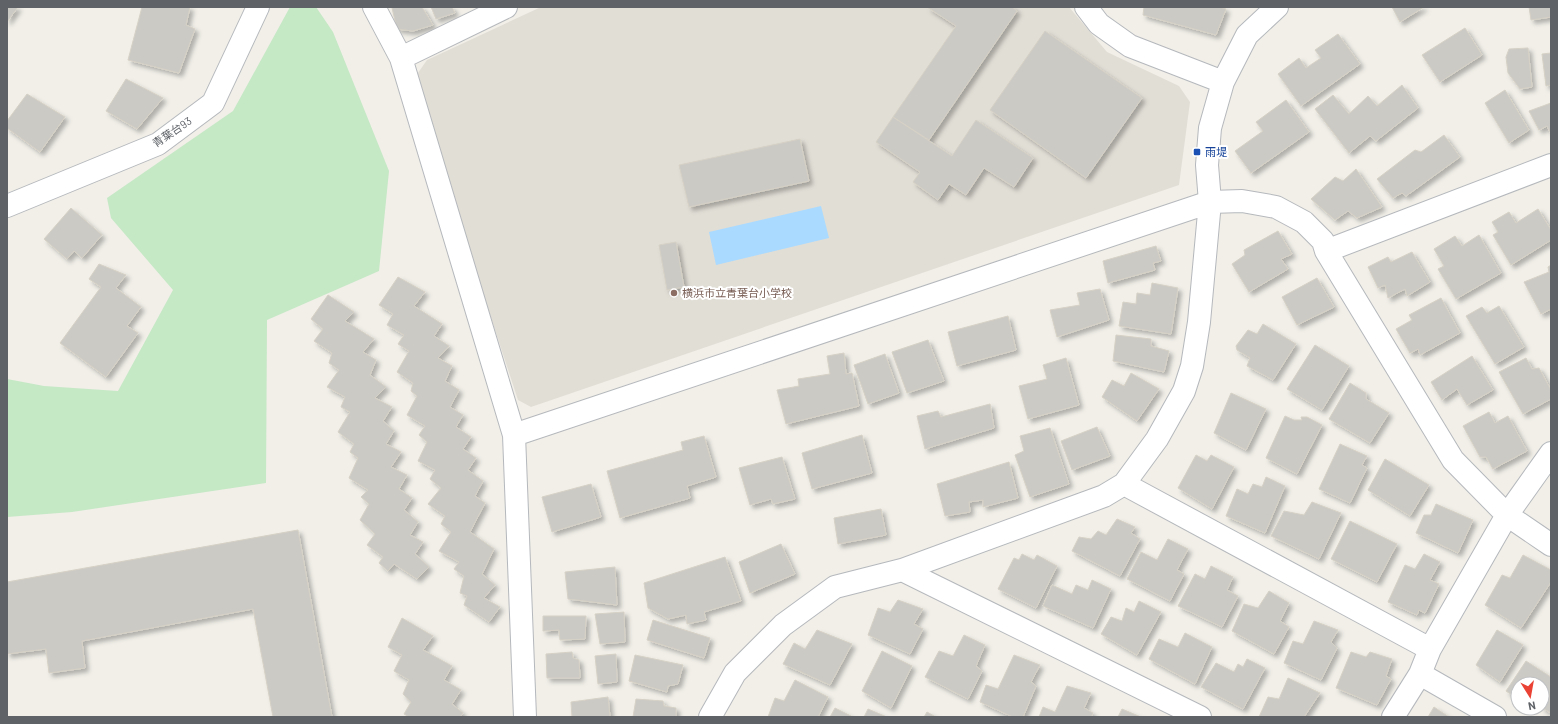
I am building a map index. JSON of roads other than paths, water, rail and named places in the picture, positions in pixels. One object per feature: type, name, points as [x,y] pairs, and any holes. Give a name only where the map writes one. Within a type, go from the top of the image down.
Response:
[{"type":"street","name":"青葉台93","points":[[7,206],[158,144],[213,103],[258,7]]},
{"type":"street","points":[[374,7],[401,58],[514,435],[526,717]]},
{"type":"street","points":[[401,58],[506,7]]},
{"type":"street","points":[[1086,7],[1099,24],[1130,46],[1223,82]]},
{"type":"street","points":[[710,717],[735,673],[783,625],[836,587],[902,570],[1104,496],[1124,484],[1158,439],[1184,391],[1192,366],[1199,322],[1210,202],[1207,165],[1210,128],[1223,82],[1247,35],[1277,7]]},
{"type":"street","points":[[1326,251],[1551,165]]},
{"type":"street","points":[[514,435],[1210,202],[1242,201],[1276,207],[1304,222],[1323,241],[1326,251],[1453,460],[1507,516],[1551,545]]},
{"type":"street","points":[[1393,717],[1420,674],[1430,649],[1507,516],[1551,453]]},
{"type":"street","points":[[1124,484],[1430,649]]},
{"type":"street","points":[[902,570],[1200,717]]},
{"type":"street","points":[[1420,674],[1495,717]]},
{"type":"water","points":[[821,206],[829,238],[716,265],[709,232]]},
{"type":"place","name":"雨堤","points":[[1197,152]]},
{"type":"place","name":"横浜市立青葉台小学校","points":[[674,293]]}]
